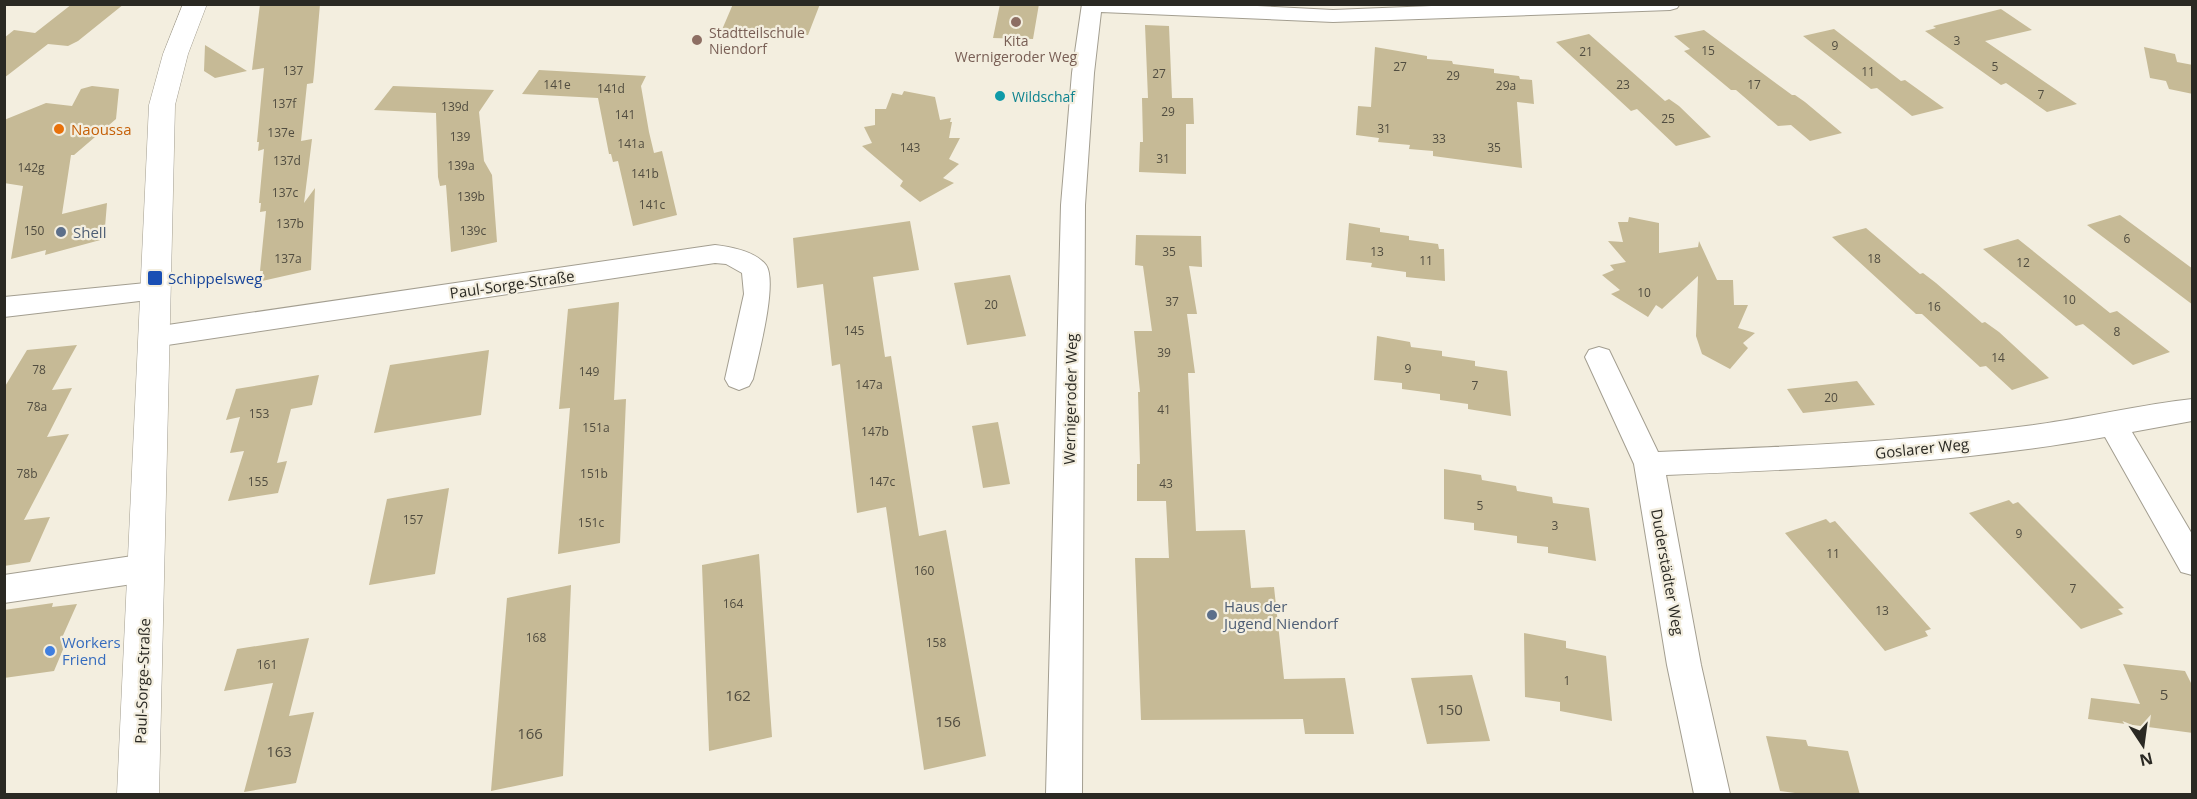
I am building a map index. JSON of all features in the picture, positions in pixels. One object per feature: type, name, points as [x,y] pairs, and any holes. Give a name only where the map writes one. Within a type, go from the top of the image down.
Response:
[{"type":"street","name":"Paul-Sorge-Straße","points":[[138,795],[162,105],[166,78],[175,49],[195,4]]},
{"type":"street","points":[[1092,5],[1333,16],[1484,8],[1670,4]]},
{"type":"street","name":"Wernigeroder Weg","points":[[1064,795],[1073,205],[1083,73],[1092,5]]},
{"type":"street","name":"Paul-Sorge-Straße","points":[[154,337],[715,254],[732,256],[755,268],[757,294],[739,379]]},
{"type":"street","points":[[4,307],[156,291]]},
{"type":"street","name":"Duderstädter Weg","points":[[1599,357],[1649,464],[1684,665],[1712,795]]},
{"type":"street","name":"Goslarer Weg","points":[[1649,464],[1818,458],[2027,438],[2193,410]]},
{"type":"street","points":[[2112,423],[2193,562]]},
{"type":"street","points":[[4,589],[146,568]]},
{"type":"building","points":[[72,4],[124,4],[78,41],[68,46],[48,44],[4,78],[4,38],[14,30],[35,33]]},
{"type":"building","points":[[260,4],[320,4],[313,83],[307,84],[301,141],[312,139],[304,203],[315,188],[311,270],[262,281],[263,271],[260,271],[266,211],[260,212],[261,203],[259,203],[264,149],[258,151],[259,142],[257,142],[264,68],[252,70]]},
{"type":"building","points":[[733,4],[820,4],[808,35],[721,32]]},
{"type":"building","name":"Kita Wernigeroder Weg","points":[[1000,4],[1039,4],[1033,39],[993,38]]},
{"type":"building","points":[[2001,9],[2032,30],[1985,41],[2077,104],[2047,112],[2006,83],[2001,85],[1925,31],[1936,28],[1933,26]]},
{"type":"building","points":[[1145,25],[1169,26],[1172,98],[1193,98],[1194,124],[1186,124],[1186,174],[1139,172],[1140,142],[1143,142],[1142,98],[1148,98]]},
{"type":"building","points":[[1834,29],[1901,81],[1905,80],[1944,108],[1912,116],[1877,88],[1871,89],[1803,36]]},
{"type":"building","points":[[1704,30],[1792,95],[1805,102],[1842,133],[1810,141],[1791,125],[1778,126],[1736,90],[1731,90],[1684,51],[1690,49],[1674,36]]},
{"type":"building","points":[[1589,34],[1665,101],[1669,99],[1679,106],[1711,137],[1676,146],[1637,109],[1631,111],[1556,42]]},
{"type":"building","points":[[205,45],[247,71],[215,78],[204,71]]},
{"type":"building","points":[[1375,47],[1427,56],[1427,59],[1452,61],[1453,64],[1494,69],[1494,73],[1532,80],[1534,104],[1517,102],[1522,168],[1433,156],[1433,151],[1409,149],[1410,145],[1378,142],[1379,138],[1356,135],[1358,106],[1371,107]]},
{"type":"building","points":[[2144,47],[2175,54],[2177,62],[2193,65],[2193,94],[2169,89],[2166,81],[2150,78]]},
{"type":"building","points":[[539,70],[646,76],[641,86],[649,132],[654,153],[662,151],[677,215],[633,226],[618,161],[613,162],[609,154],[598,98],[522,94]]},
{"type":"building","points":[[92,86],[119,89],[116,119],[74,155],[71,155],[62,214],[107,203],[104,239],[45,255],[46,250],[11,259],[23,186],[4,183],[4,120],[46,103],[72,106],[81,89]]},
{"type":"building","points":[[393,86],[494,90],[479,112],[484,161],[492,175],[497,242],[451,252],[446,185],[440,186],[438,177],[436,113],[374,110]]},
{"type":"building","points":[[904,91],[935,97],[940,120],[951,118],[949,138],[960,138],[949,159],[959,164],[943,178],[954,183],[920,202],[900,186],[903,181],[862,146],[872,143],[864,127],[875,125],[875,109],[886,109],[892,93],[902,95]]},
{"type":"building","points":[[2120,215],[2193,269],[2193,305],[2087,225]]},
{"type":"building","points":[[1629,217],[1659,223],[1659,253],[1698,247],[1699,241],[1717,280],[1733,280],[1734,305],[1748,305],[1738,328],[1755,333],[1743,343],[1748,348],[1730,369],[1702,354],[1696,336],[1698,276],[1662,309],[1656,305],[1648,317],[1611,294],[1620,290],[1602,275],[1614,270],[1610,265],[1626,262],[1608,241],[1623,242],[1618,222],[1628,222]]},
{"type":"building","points":[[910,221],[919,270],[873,277],[885,357],[891,356],[919,536],[946,530],[986,756],[924,770],[886,507],[857,513],[840,364],[832,366],[823,284],[797,288],[793,238]]},
{"type":"building","points":[[1349,223],[1380,228],[1380,232],[1409,236],[1409,240],[1438,244],[1439,249],[1444,249],[1445,281],[1406,277],[1406,272],[1371,267],[1372,263],[1346,260]]},
{"type":"building","points":[[1866,228],[1920,274],[1923,273],[1936,283],[1982,323],[1985,322],[1999,332],[2049,378],[2012,390],[1986,366],[1980,367],[1922,314],[1916,314],[1832,237]]},
{"type":"building","name":"Haus der Jugend Niendorf","points":[[1136,235],[1201,236],[1202,267],[1189,266],[1197,314],[1187,314],[1195,373],[1188,373],[1196,531],[1245,530],[1251,588],[1274,587],[1284,679],[1345,678],[1354,734],[1305,734],[1303,719],[1141,720],[1135,558],[1169,558],[1166,501],[1137,501],[1137,464],[1140,464],[1138,392],[1140,392],[1134,331],[1152,331],[1143,266],[1135,265]]},
{"type":"building","points":[[2018,239],[2110,313],[2117,311],[2170,352],[2133,365],[2083,324],[2076,326],[1983,249]]},
{"type":"building","points":[[1010,275],[1026,336],[967,345],[954,283]]},
{"type":"building","points":[[619,302],[614,400],[626,399],[620,543],[558,554],[570,408],[559,409],[568,309]]},
{"type":"building","points":[[1377,336],[1410,342],[1411,347],[1442,351],[1442,356],[1475,361],[1475,366],[1507,371],[1511,416],[1468,409],[1468,404],[1440,400],[1440,394],[1402,389],[1402,383],[1374,380]]},
{"type":"building","points":[[77,345],[52,390],[72,388],[47,437],[69,434],[24,520],[50,517],[30,562],[4,566],[4,388],[27,350]]},
{"type":"building","points":[[489,350],[481,415],[374,433],[390,365]]},
{"type":"building","points":[[319,375],[312,405],[291,409],[277,463],[287,461],[278,493],[228,501],[244,451],[230,453],[240,417],[226,420],[236,389]]},
{"type":"building","points":[[1857,381],[1875,405],[1803,413],[1787,389]]},
{"type":"building","points":[[998,422],[1010,484],[983,488],[972,426]]},
{"type":"building","points":[[1444,469],[1481,475],[1482,480],[1516,486],[1517,491],[1552,497],[1553,503],[1589,508],[1596,561],[1548,553],[1548,547],[1517,543],[1517,536],[1474,530],[1474,523],[1444,519]]},
{"type":"building","points":[[449,488],[435,574],[369,585],[387,499]]},
{"type":"building","points":[[2009,500],[2013,504],[2018,502],[2124,608],[2118,609],[2123,614],[2081,629],[1969,513]]},
{"type":"building","points":[[1826,519],[1830,523],[1835,521],[1931,629],[1925,631],[1928,636],[1885,651],[1785,533]]},
{"type":"building","points":[[759,554],[772,737],[709,751],[702,565]]},
{"type":"building","points":[[571,585],[563,776],[491,791],[507,598]]},
{"type":"building","points":[[53,603],[52,607],[77,604],[61,640],[67,640],[54,671],[4,678],[4,610]]},
{"type":"building","points":[[1524,633],[1566,641],[1566,648],[1606,656],[1612,721],[1560,711],[1560,702],[1525,697]]},
{"type":"building","points":[[309,638],[289,716],[314,712],[296,783],[244,792],[273,683],[224,691],[237,649]]},
{"type":"building","points":[[2123,664],[2185,671],[2193,687],[2193,733],[2088,719],[2091,698],[2140,704]]},
{"type":"building","points":[[1472,675],[1490,741],[1427,744],[1411,678]]},
{"type":"building","points":[[1766,736],[1806,740],[1808,746],[1848,751],[1860,795],[1810,795],[1780,791]]},
{"type":"place","name":"Kita Wernigeroder Weg","points":[[1016,22]]},
{"type":"place","name":"Stadtteilschule Niendorf","points":[[697,40]]},
{"type":"place","name":"Wildschaf","points":[[1000,96]]},
{"type":"place","name":"Naoussa","points":[[59,129]]},
{"type":"place","name":"Shell","points":[[61,232]]},
{"type":"place","name":"Schippelsweg","points":[[155,278]]},
{"type":"place","name":"Haus der Jugend Niendorf","points":[[1212,615]]},
{"type":"place","name":"Workers Friend","points":[[50,651]]}]
